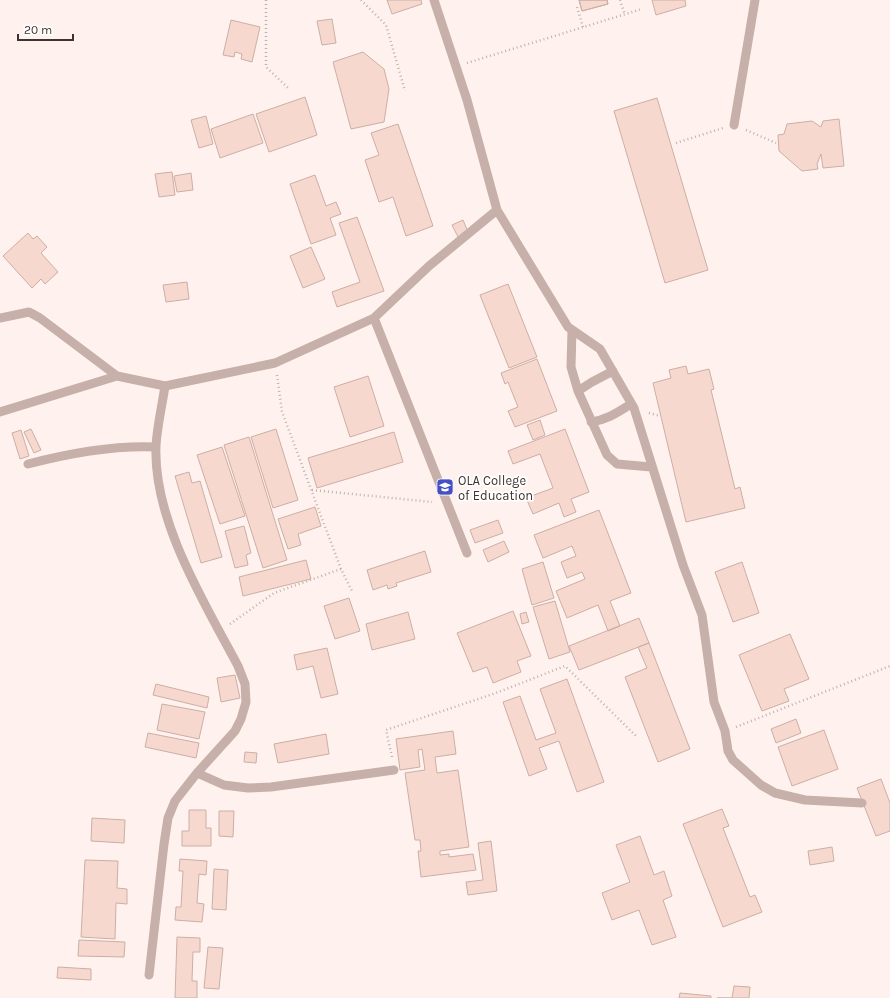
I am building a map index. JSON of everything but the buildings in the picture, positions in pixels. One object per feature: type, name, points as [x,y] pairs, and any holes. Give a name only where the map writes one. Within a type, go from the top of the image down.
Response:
[{"type":"lane","points":[[434,0],[467,100],[497,210],[572,330],[600,349],[634,408],[651,468],[683,565],[702,615],[714,702],[725,731],[728,751],[733,760],[761,785],[775,793],[805,800],[862,803]]},
{"type":"lane","points":[[734,125],[754,0]]},
{"type":"lane","points":[[0,318],[29,312],[40,318],[117,376],[165,386],[275,363],[374,318],[429,266],[497,210]]},
{"type":"lane","points":[[374,318],[467,553]]},
{"type":"lane","points":[[572,330],[571,367],[578,391],[607,454],[616,464],[651,468]]},
{"type":"lane","points":[[578,391],[613,371]]},
{"type":"lane","points":[[0,412],[117,376]]},
{"type":"lane","points":[[149,976],[168,818],[175,801],[197,773],[236,731],[246,702],[245,684],[238,666],[174,540],[160,494],[156,446],[165,386]]},
{"type":"lane","points":[[591,422],[601,420],[631,404]]},
{"type":"lane","points":[[28,464],[113,446],[156,446]]},
{"type":"lane","points":[[197,773],[224,785],[248,788],[270,787],[394,770]]},
{"type":"path","points":[[266,0],[266,67],[288,88]]},
{"type":"path","points":[[361,0],[386,25],[405,91]]},
{"type":"path","points":[[620,0],[624,15]]},
{"type":"path","points":[[577,7],[583,27]]},
{"type":"path","points":[[455,66],[642,9]]},
{"type":"path","points":[[275,363],[282,412],[341,569],[352,591]]},
{"type":"path","points":[[312,490],[448,504]]},
{"type":"path","points":[[219,630],[250,611],[274,593],[341,569]]},
{"type":"path","points":[[394,770],[386,730],[496,693],[565,666],[636,736]]},
{"type":"path","points":[[725,731],[890,666]]},
{"type":"place","name":"OLA College of Education","points":[[445,487]]}]
